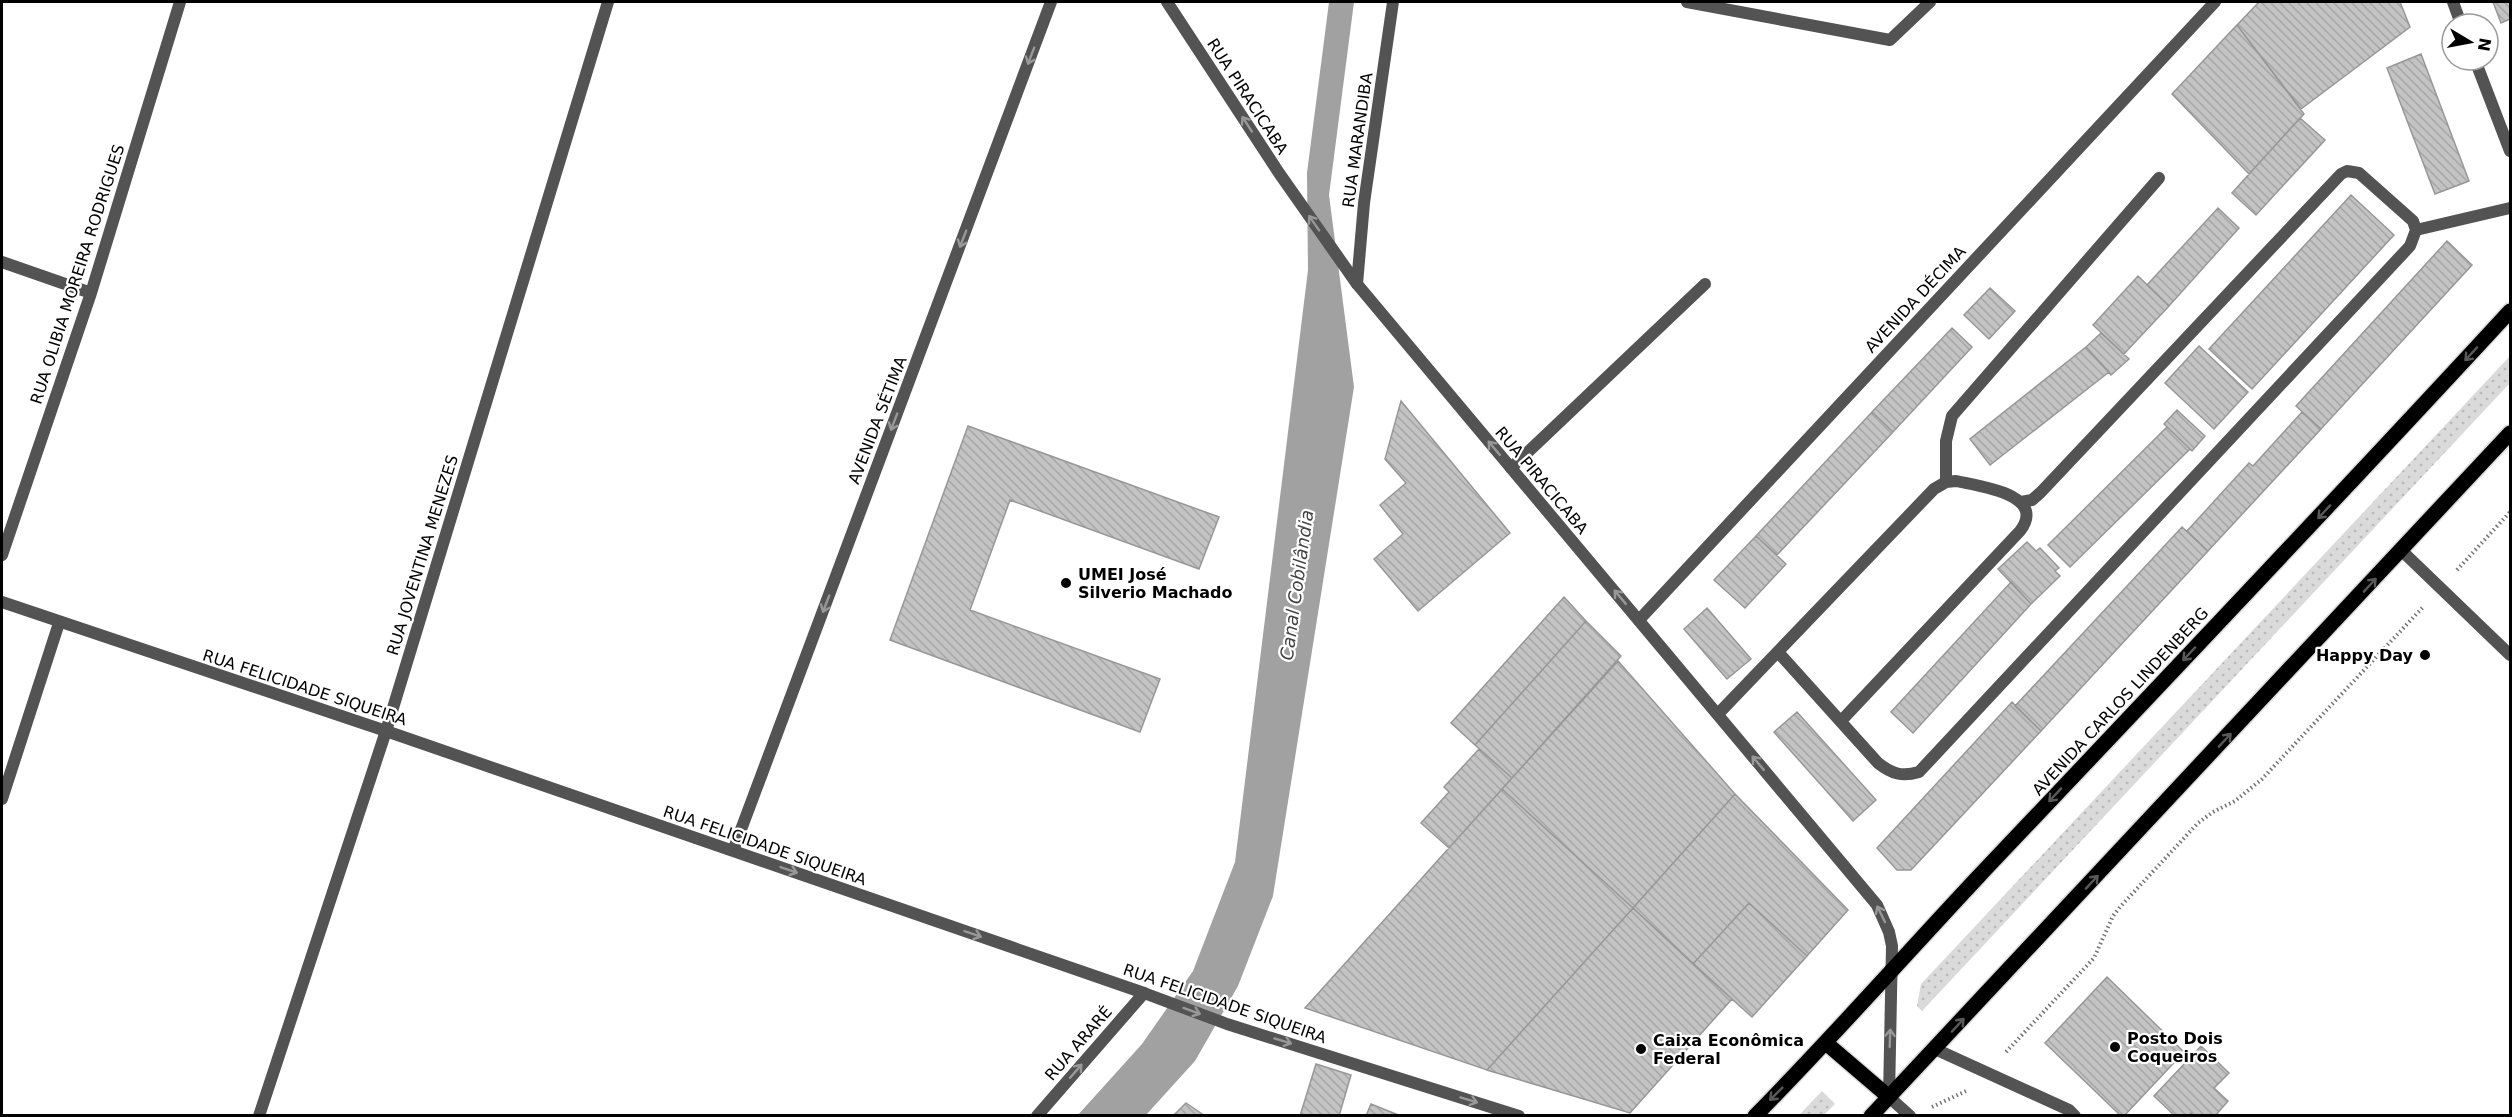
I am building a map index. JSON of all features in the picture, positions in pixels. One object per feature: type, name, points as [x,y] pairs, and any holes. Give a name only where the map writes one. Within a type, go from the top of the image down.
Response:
[{"type":"main road","name":"AVENIDA CARLOS LINDENBERG","points":[[1755,1116],[2511,311]]},
{"type":"main road","points":[[1871,1116],[2511,433]]},
{"type":"main road","points":[[1826,1043],[1889,1097]]},
{"type":"street","name":"RUA OLIBIA MOREIRA RODRIGUES","points":[[2,555],[91,293],[180,2]]},
{"type":"street","name":"RUA JOVENTINA MENEZES","points":[[259,1116],[386,731],[608,2]]},
{"type":"street","name":"AVENIDA SÉTIMA","points":[[733,851],[1051,2]]},
{"type":"street","name":"RUA PIRACICABA","points":[[1167,2],[1279,173],[1357,284],[1877,905],[1889,932],[1892,970]]},
{"type":"street","name":"RUA MARANDIBA","points":[[1357,284],[1364,203],[1393,2]]},
{"type":"street","points":[[1687,2],[1890,40],[1930,2]]},
{"type":"street","name":"AVENIDA DÉCIMA","points":[[1639,620],[2215,2]]},
{"type":"street","points":[[2480,72],[2511,151]]},
{"type":"street","points":[[1718,714],[1934,489],[1946,482],[1956,481],[2007,494],[2021,502],[2032,500],[2340,174],[2353,171],[2359,173],[2408,214],[2416,230],[2410,246],[1919,772],[1899,775],[1888,771],[1778,652]]},
{"type":"street","points":[[1946,482],[1946,441],[1952,416],[2159,178]]},
{"type":"street","points":[[2416,230],[2511,207]]},
{"type":"street","points":[[2,262],[91,293]]},
{"type":"street","points":[[1511,468],[1705,284]]},
{"type":"street","points":[[1841,721],[2020,531],[2026,519],[2021,502]]},
{"type":"street","points":[[2401,550],[2511,655]]},
{"type":"street","name":"RUA FELICIDADE SIQUEIRA","points":[[2,602],[386,731],[1144,993],[1227,1024],[1519,1116]]},
{"type":"street","points":[[2,798],[59,623]]},
{"type":"street","points":[[1892,970],[1889,1097],[1910,1116]]},
{"type":"street","name":"RUA ARARÉ","points":[[1037,1116],[1144,993]]},
{"type":"street","points":[[1935,1049],[2069,1110],[2076,1116]]},
{"type":"path","points":[[1926,1110],[1961,1094],[1987,1072],[2094,958],[2113,916],[2183,836],[2213,812],[2235,801],[2262,778],[2511,513]]},
{"type":"shaded area","points":[[2510,356],[2510,383],[1922,1011],[1917,1006],[1921,984]]},
{"type":"shaded area","points":[[1822,1091],[1835,1104],[1824,1115],[1799,1115]]},
{"type":"water","name":"Canal Cobilândia","points":[[1329,2],[1354,2],[1329,195],[1354,387],[1273,896],[1238,986],[1195,1061],[1146,1115],[1077,1116],[1142,1044],[1193,971],[1235,862],[1308,270],[1307,173]]},
{"type":"building","points":[[2259,2],[2400,2],[2410,27],[2301,109],[2237,25]]},
{"type":"building","points":[[2493,2],[2510,2],[2510,19],[2501,23],[2500,12],[2497,12]]},
{"type":"building","points":[[2237,25],[2304,114],[2249,174],[2172,94]]},
{"type":"building","points":[[2421,54],[2469,181],[2435,194],[2387,68]]},
{"type":"building","points":[[2300,118],[2325,140],[2256,215],[2232,193]]},
{"type":"building","points":[[2351,195],[2394,235],[2252,389],[2209,349]]},
{"type":"building","points":[[2218,208],[2239,228],[2169,306],[2147,285]]},
{"type":"building","points":[[2447,241],[2472,265],[2321,429],[2296,406]]},
{"type":"building","points":[[2138,276],[2169,306],[2124,354],[2093,325]]},
{"type":"building","points":[[1990,288],[2015,311],[1989,339],[1964,315]]},
{"type":"building","points":[[1952,328],[1972,347],[1893,432],[1872,412]]},
{"type":"building","points":[[2101,333],[2129,359],[2111,375],[2086,347]]},
{"type":"building","points":[[2199,346],[2248,392],[2214,429],[2165,383]]},
{"type":"building","points":[[2086,347],[2109,372],[1990,465],[1970,439]]},
{"type":"building","points":[[1401,401],[1510,533],[1418,611],[1374,559],[1403,534],[1380,505],[1406,483],[1385,459]]},
{"type":"building","points":[[2177,410],[2205,436],[2192,451],[2164,424]]},
{"type":"building","points":[[1872,412],[1893,432],[1777,555],[1756,536]]},
{"type":"building","points":[[2302,412],[2321,429],[2208,551],[2187,531],[2249,463],[2253,466]]},
{"type":"building","points":[[968,426],[1219,517],[1199,569],[1010,500],[970,610],[1160,679],[1140,732],[890,640]]},
{"type":"building","points":[[2167,427],[2190,449],[2070,567],[2048,545]]},
{"type":"building","points":[[2182,527],[2208,551],[2041,731],[2015,706]]},
{"type":"building","points":[[1756,536],[1786,564],[1745,608],[1714,580]]},
{"type":"building","points":[[2027,542],[2036,551],[2040,548],[2059,568],[2055,571],[2060,576],[2031,604],[1998,569]]},
{"type":"building","points":[[2011,582],[2031,604],[1913,733],[1891,712]]},
{"type":"building","points":[[1564,597],[1586,621],[1475,745],[1451,723]]},
{"type":"building","points":[[1707,608],[1751,659],[1727,679],[1684,629]]},
{"type":"building","points":[[1586,621],[1621,656],[1512,778],[1475,745]]},
{"type":"building","points":[[1618,661],[1735,794],[1633,908],[1502,789]]},
{"type":"building","points":[[2012,702],[2041,731],[1911,870],[1897,870],[1877,848]]},
{"type":"building","points":[[1797,712],[1876,800],[1853,821],[1774,732]]},
{"type":"building","points":[[1479,749],[1512,778],[1449,848],[1421,823],[1449,792],[1444,787]]},
{"type":"building","points":[[1502,789],[1633,908],[1487,1070],[1305,1008]]},
{"type":"building","points":[[1735,794],[1848,910],[1807,956],[1749,903],[1693,964],[1633,908]]},
{"type":"building","points":[[1749,903],[1807,956],[1752,1017],[1693,964]]},
{"type":"building","points":[[1633,908],[1732,999],[1630,1113],[1487,1070]]},
{"type":"building","name":"Posto Dois Coqueiros","points":[[2107,977],[2184,1052],[2124,1116],[2121,1116],[2045,1043]]},
{"type":"building","points":[[2201,1046],[2229,1073],[2214,1088],[2228,1101],[2215,1116],[2193,1116],[2191,1113],[2189,1116],[2175,1116],[2154,1096]]},
{"type":"building","points":[[1316,1064],[1351,1075],[1339,1116],[1300,1116]]},
{"type":"building","points":[[1186,1103],[1205,1116],[1173,1116]]},
{"type":"building","points":[[1371,1104],[1401,1116],[1366,1116]]},
{"type":"place","name":"UMEI José Silverio Machado","points":[[1066,583]]},
{"type":"place","name":"Happy Day","points":[[2425,655]]},
{"type":"place","name":"Posto Dois Coqueiros","points":[[2115,1047]]},
{"type":"place","name":"Caixa Econômica Federal","points":[[1641,1049]]}]
